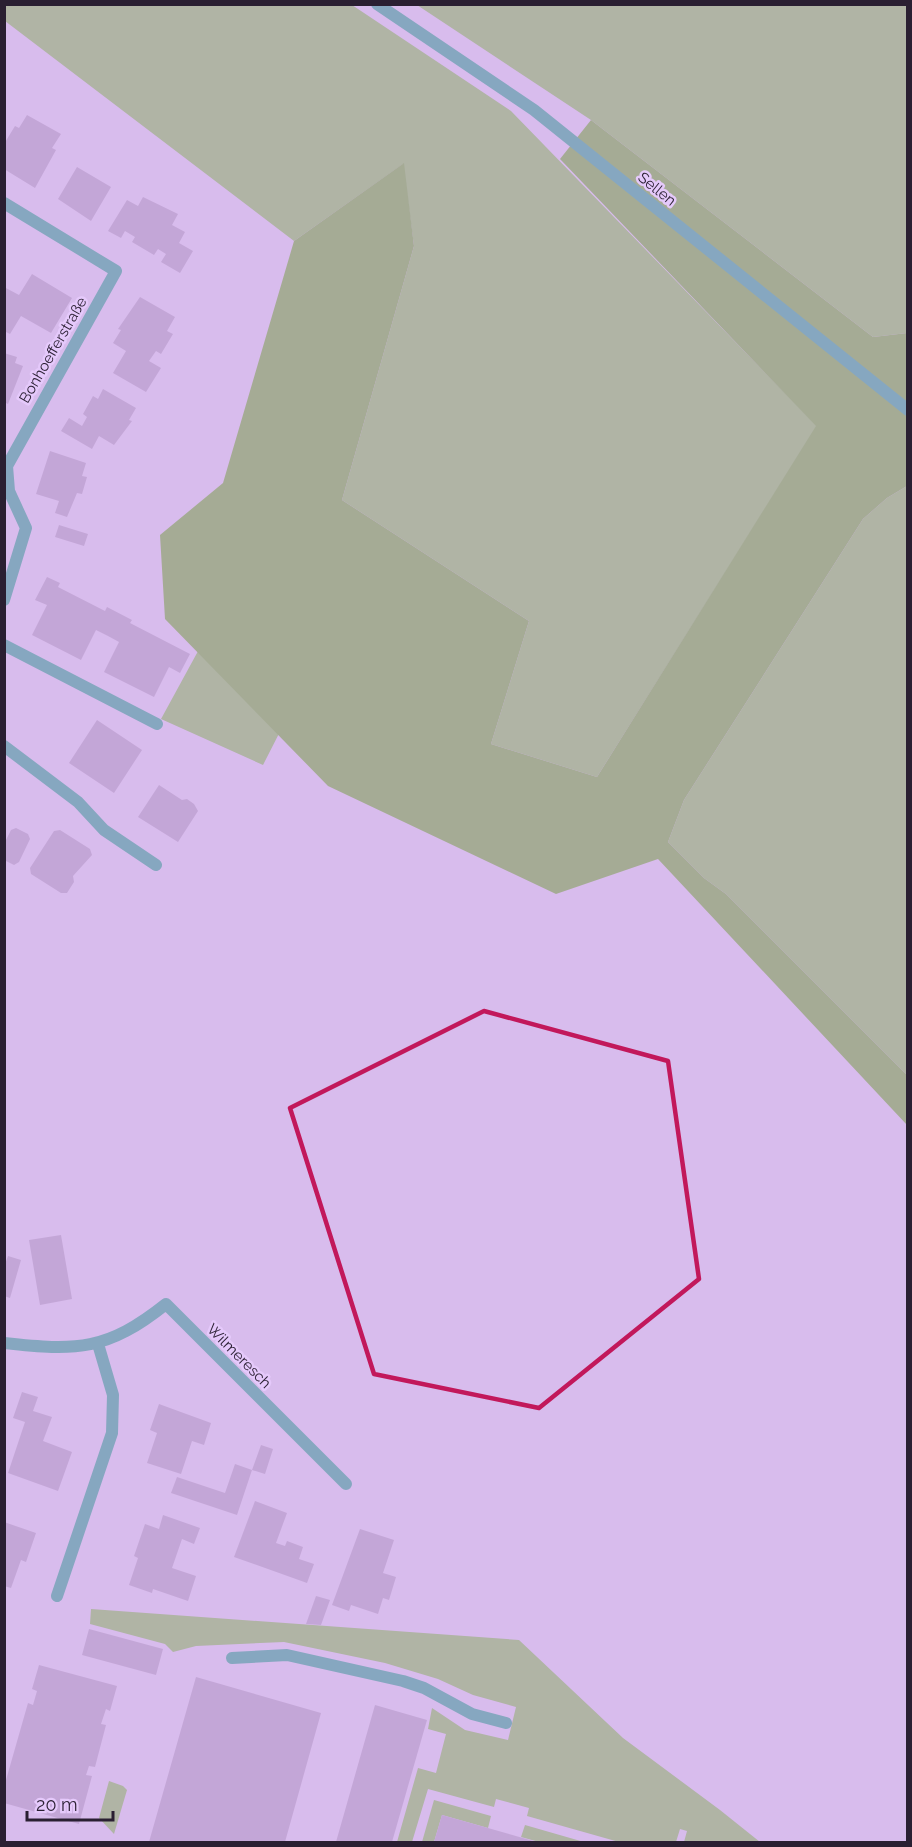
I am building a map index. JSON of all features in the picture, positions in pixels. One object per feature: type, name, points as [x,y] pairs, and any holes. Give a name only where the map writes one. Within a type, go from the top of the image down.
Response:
[{"type":"street","name":"Sellen","points":[[377,4],[534,110],[908,410]]},
{"type":"street","name":"Bonhoefferstraße","points":[[4,203],[116,271],[7,465],[9,491],[26,528],[4,600]]},
{"type":"street","points":[[4,645],[157,724]]},
{"type":"street","points":[[4,746],[78,802],[104,830],[156,865]]},
{"type":"street","name":"Wilmeresch","points":[[4,1343],[47,1347],[98,1344],[125,1333],[166,1304],[346,1484]]},
{"type":"street","points":[[57,1596],[112,1433],[113,1395],[98,1344]]},
{"type":"street","points":[[232,1658],[287,1655],[403,1680],[424,1688],[472,1714],[506,1723]]},
{"type":"highlighted area","points":[[484,1011],[668,1061],[699,1279],[539,1408],[374,1374],[290,1108]]},
{"type":"green space","points":[[4,5],[352,5],[511,111],[817,426],[597,777],[491,744],[529,621],[342,500],[414,246],[403,164],[294,241],[5,21]]},
{"type":"green space","points":[[417,5],[907,5],[907,333],[873,337],[591,120]]},
{"type":"green space","points":[[591,120],[873,337],[907,333],[907,486],[887,498],[863,519],[684,800],[668,842],[704,878],[726,894],[907,1075],[907,1125],[658,859],[556,894],[328,786],[165,619],[160,535],[223,483],[294,241],[404,163],[414,246],[342,500],[529,621],[491,744],[597,777],[816,426],[560,159]]},
{"type":"green space","points":[[907,486],[907,1075],[726,894],[704,878],[668,842],[684,800],[863,519],[887,498]]},
{"type":"green space","points":[[203,642],[289,714],[263,765],[161,719]]},
{"type":"green space","points":[[91,1609],[519,1640],[623,1738],[760,1842],[684,1842],[687,1831],[680,1829],[676,1842],[619,1842],[527,1816],[529,1808],[496,1799],[494,1807],[428,1789],[412,1842],[397,1842],[418,1768],[436,1773],[446,1734],[428,1729],[432,1708],[465,1730],[508,1740],[516,1707],[473,1695],[438,1679],[385,1663],[284,1642],[196,1646],[173,1652],[165,1644],[90,1624]]},
{"type":"green space","points":[[109,1781],[127,1790],[114,1834],[99,1818]]},
{"type":"green space","points":[[434,1800],[491,1816],[488,1828],[442,1815],[434,1842],[422,1842]]},
{"type":"green space","points":[[525,1825],[584,1842],[539,1842],[521,1837]]},
{"type":"building","points":[[27,115],[61,134],[52,148],[56,150],[35,188],[4,169],[4,144],[15,126],[19,128]]},
{"type":"building","points":[[77,167],[111,187],[91,221],[58,199]]},
{"type":"building","points":[[143,197],[178,214],[172,225],[185,232],[179,243],[193,251],[180,273],[161,262],[166,254],[158,249],[154,255],[132,242],[135,237],[125,231],[121,238],[108,231],[127,200],[138,206]]},
{"type":"building","points":[[32,274],[72,298],[51,333],[21,316],[10,334],[4,331],[4,287],[19,295]]},
{"type":"building","points":[[140,297],[175,317],[167,331],[173,334],[161,354],[156,351],[149,361],[161,368],[146,392],[113,373],[126,351],[113,343],[121,330],[118,329]]},
{"type":"building","points":[[4,353],[17,357],[15,363],[23,366],[8,404],[4,402]]},
{"type":"building","points":[[103,389],[136,408],[129,420],[132,421],[114,445],[99,436],[92,449],[61,431],[69,418],[82,426],[87,417],[83,414],[93,396],[98,399]]},
{"type":"building","points":[[50,451],[86,463],[82,476],[87,477],[82,494],[77,493],[67,517],[55,513],[59,501],[36,494]]},
{"type":"building","points":[[59,525],[88,534],[84,546],[55,537]]},
{"type":"building","points":[[47,577],[60,583],[58,587],[105,611],[107,607],[132,620],[130,623],[190,654],[180,673],[169,667],[154,697],[104,672],[119,642],[108,636],[96,630],[81,660],[32,635],[47,605],[35,600]]},
{"type":"building","points":[[97,720],[142,750],[114,793],[69,763]]},
{"type":"building","points":[[159,785],[182,800],[187,799],[198,811],[178,842],[138,817]]},
{"type":"building","points":[[16,828],[28,834],[30,839],[19,862],[14,865],[4,860],[4,844],[11,830]]},
{"type":"building","points":[[60,830],[90,849],[92,855],[73,876],[74,882],[67,893],[61,893],[31,874],[30,868],[54,831]]},
{"type":"building","points":[[61,1235],[72,1299],[40,1305],[29,1240]]},
{"type":"building","points":[[8,1256],[21,1260],[10,1298],[4,1296],[4,1267]]},
{"type":"building","points":[[22,1392],[38,1397],[33,1411],[52,1417],[43,1441],[72,1452],[58,1491],[8,1473],[25,1422],[13,1418]]},
{"type":"building","points":[[159,1404],[211,1423],[204,1445],[192,1441],[181,1474],[147,1463],[157,1433],[150,1430]]},
{"type":"building","points":[[261,1445],[273,1449],[265,1474],[252,1470]]},
{"type":"building","points":[[235,1464],[252,1470],[237,1515],[171,1493],[177,1477],[225,1493]]},
{"type":"building","points":[[255,1501],[287,1513],[276,1543],[285,1546],[287,1541],[303,1547],[299,1559],[314,1564],[307,1583],[234,1557]]},
{"type":"building","points":[[163,1515],[200,1528],[194,1544],[182,1539],[172,1568],[196,1576],[188,1601],[153,1589],[152,1593],[129,1585],[138,1558],[134,1556],[145,1524],[159,1529]]},
{"type":"building","points":[[4,1522],[36,1533],[26,1562],[21,1560],[11,1588],[4,1586]]},
{"type":"building","points":[[360,1529],[394,1540],[383,1573],[396,1577],[389,1600],[383,1598],[378,1614],[351,1605],[349,1611],[332,1605]]},
{"type":"building","points":[[316,1596],[330,1600],[321,1625],[306,1624]]},
{"type":"building","points":[[89,1629],[163,1649],[156,1675],[82,1655]]},
{"type":"building","points":[[39,1665],[117,1686],[110,1711],[106,1709],[101,1724],[106,1725],[95,1767],[89,1766],[86,1775],[92,1776],[79,1824],[4,1803],[4,1787],[28,1703],[33,1705],[37,1691],[32,1689]]},
{"type":"building","points":[[196,1677],[321,1713],[285,1842],[149,1842]]},
{"type":"building","points":[[375,1705],[427,1720],[392,1842],[336,1842]]},
{"type":"building","points":[[442,1815],[537,1842],[434,1842]]}]
